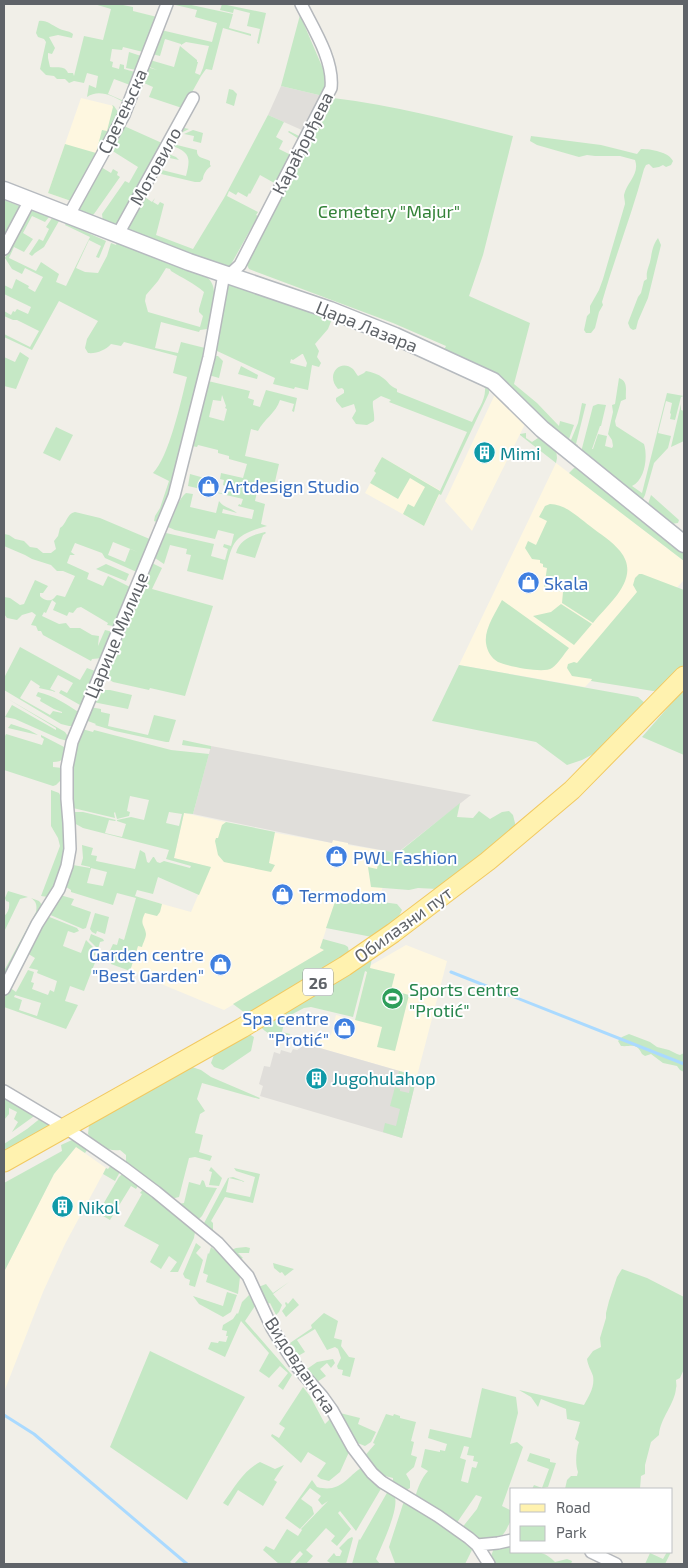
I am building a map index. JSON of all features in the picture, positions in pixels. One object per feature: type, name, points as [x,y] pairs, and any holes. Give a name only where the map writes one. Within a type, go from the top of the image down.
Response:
[{"type":"main road","name":"Обилазни пут","points":[[4,1162],[248,1025],[345,966],[393,933],[480,868],[572,790],[684,676]]},
{"type":"street","name":"Сретењска","points":[[69,215],[124,115],[167,4]]},
{"type":"street","name":"Карађорђева","points":[[226,275],[240,265],[331,88],[330,67],[319,39],[301,4]]},
{"type":"street","name":"Мотовило","points":[[118,234],[192,98]]},
{"type":"street","name":"Цара Лазара","points":[[4,190],[226,275],[330,310],[395,336],[493,381],[542,430],[684,544]]},
{"type":"street","points":[[4,249],[30,200]]},
{"type":"street","name":"Царице Милице","points":[[4,989],[17,962],[63,881],[70,849],[67,767],[72,742],[174,496],[209,357],[226,275]]},
{"type":"street","points":[[4,1091],[66,1128]]},
{"type":"street","name":"Видовданска","points":[[66,1128],[143,1182],[218,1243],[248,1276],[280,1341],[298,1368],[332,1410],[353,1448],[372,1473],[382,1482],[438,1516],[477,1545],[489,1564]]},
{"type":"street","points":[[477,1545],[510,1540]]},
{"type":"street","points":[[593,1553],[616,1564]]},
{"type":"shaded area","points":[[281,86],[323,96],[304,131],[268,115]]},
{"type":"shaded area","points":[[81,98],[114,106],[118,115],[71,201],[48,193]]},
{"type":"shaded area","points":[[496,392],[527,420],[472,531],[445,501]]},
{"type":"shaded area","points":[[382,457],[441,491],[424,526],[365,493]]},
{"type":"shaded area","points":[[556,463],[684,561],[684,580],[585,687],[459,665]]},
{"type":"shaded area","points":[[211,746],[471,795],[397,853],[333,840],[332,843],[193,814]]},
{"type":"shaded area","points":[[184,813],[271,832],[332,843],[333,840],[348,843],[348,845],[391,852],[378,906],[337,896],[320,948],[325,950],[224,1010],[130,971],[138,946],[124,940],[137,897],[191,912],[210,867],[174,858]]},
{"type":"shaded area","points":[[406,945],[447,961],[417,1076],[306,1044],[331,1035],[336,1015],[355,1020],[368,967]]},
{"type":"shaded area","points":[[306,1044],[417,1076],[402,1138],[260,1096],[263,1086],[259,1084],[264,1066],[270,1067],[274,1052],[280,1054],[281,1050],[291,1053],[293,1049],[297,1050]]},
{"type":"shaded area","points":[[76,1147],[106,1168],[65,1244],[43,1292],[4,1392],[4,1272],[54,1174]]},
{"type":"green space","points":[[94,4],[118,4],[133,7],[133,11],[157,17],[143,52],[123,47],[122,50],[112,49],[110,61],[113,62],[112,67],[119,69],[120,64],[124,65],[124,69],[135,72],[130,85],[114,79],[108,94],[124,101],[123,102],[110,95],[100,93],[87,97],[89,85],[96,88],[98,76],[87,73],[84,83],[74,81],[69,83],[65,79],[57,79],[54,76],[46,75],[40,69],[46,42],[38,37],[36,33],[39,21],[47,22],[73,34],[72,38],[58,35],[49,37],[55,48],[52,54],[48,53],[48,58],[50,67],[63,68],[68,73],[73,73],[74,76],[84,36],[103,40],[111,9]]},
{"type":"green space","points":[[171,4],[187,4],[233,14],[229,28],[251,34],[251,36],[223,28],[212,70],[206,69],[201,76],[118,225],[114,226],[103,222],[102,214],[125,181],[129,183],[138,167],[111,150],[106,158],[124,126],[162,143],[182,108],[149,97],[153,87],[144,83],[140,94],[137,93],[147,67],[157,70],[147,66],[150,60],[174,67],[180,46],[197,60],[195,73],[200,75],[203,68],[209,46],[186,42],[181,45],[165,39],[160,56],[152,54],[161,30],[212,42],[217,23],[195,17],[197,10]]},
{"type":"green space","points":[[222,4],[266,13],[259,44],[257,43],[260,29],[247,26],[250,13],[234,9],[233,13],[220,10]]},
{"type":"green space","points":[[300,15],[327,78],[323,96],[281,86]]},
{"type":"green space","points":[[129,52],[141,56],[136,70],[126,68]]},
{"type":"green space","points":[[229,89],[237,94],[234,106],[226,103]]},
{"type":"green space","name":"Cemetery \"Majur\"","points":[[333,98],[401,109],[513,136],[483,255],[469,296],[530,323],[514,384],[537,403],[559,426],[560,421],[574,425],[569,439],[571,440],[578,423],[582,403],[586,404],[576,444],[578,445],[577,447],[565,441],[501,378],[444,350],[446,346],[393,323],[249,269],[246,263]]},
{"type":"green space","points":[[112,105],[118,112],[117,119],[71,201],[48,193],[65,144],[96,153],[102,130],[107,131]]},
{"type":"green space","points":[[268,115],[284,122],[276,137],[283,141],[279,149],[291,155],[299,139],[289,131],[301,137],[276,184],[260,175],[247,197],[238,192],[236,195],[229,191],[227,196],[258,212],[256,215],[258,216],[229,268],[226,269],[206,263],[161,247],[165,261],[201,274],[209,279],[214,290],[214,303],[207,329],[200,330],[199,332],[161,322],[155,348],[178,353],[181,342],[205,348],[193,410],[177,472],[161,520],[139,573],[105,558],[102,553],[75,543],[71,552],[75,555],[70,555],[67,563],[89,573],[87,579],[103,586],[108,576],[132,588],[117,617],[118,624],[113,626],[107,625],[108,623],[81,607],[77,608],[73,613],[69,612],[67,616],[53,610],[56,603],[52,600],[46,613],[44,612],[42,616],[59,624],[66,623],[70,628],[80,628],[92,635],[99,636],[98,646],[105,630],[113,632],[103,658],[92,659],[91,661],[38,631],[36,626],[31,625],[36,615],[32,612],[22,615],[17,620],[7,618],[4,614],[4,597],[10,598],[20,605],[24,604],[35,580],[48,586],[43,593],[40,593],[40,596],[50,600],[54,599],[57,595],[65,597],[75,576],[63,571],[57,571],[51,565],[32,559],[4,546],[4,534],[24,541],[30,547],[37,548],[43,553],[51,553],[56,549],[54,541],[58,536],[60,528],[70,515],[75,512],[100,518],[152,540],[159,523],[154,521],[155,516],[160,508],[169,481],[153,473],[159,465],[169,442],[187,377],[173,373],[177,356],[124,342],[121,346],[111,344],[101,351],[88,353],[85,348],[87,339],[98,321],[59,301],[32,350],[4,337],[4,334],[30,347],[39,331],[4,316],[4,311],[11,315],[17,309],[28,314],[31,307],[4,294],[4,285],[12,289],[16,279],[29,286],[28,288],[35,292],[43,277],[25,268],[22,274],[12,269],[5,258],[31,210],[49,217],[45,222],[32,216],[23,233],[33,239],[24,252],[14,247],[9,258],[36,271],[41,262],[59,274],[56,282],[66,286],[90,237],[65,225],[66,223],[106,241],[99,258],[96,257],[101,246],[89,240],[76,268],[85,272],[98,273],[111,243],[116,245],[117,241],[126,243],[137,242],[141,238],[125,228],[142,195],[152,202],[155,198],[153,202],[158,205],[160,202],[164,204],[156,235],[193,249],[224,198]],"holes":[[[166,268],[204,292],[199,309],[203,316],[200,327],[148,312],[145,301],[146,295]],[[113,542],[138,552],[130,549],[125,562],[108,555]]]},
{"type":"green space","points":[[180,127],[189,129],[181,133],[180,138],[175,137],[173,144],[197,150],[199,157],[210,161],[211,166],[200,182],[157,173],[166,153],[179,160],[165,157],[162,170],[186,176],[187,156],[182,150],[170,145]]},
{"type":"green space","points":[[193,130],[203,133],[201,143],[193,141],[194,136],[184,134]]},
{"type":"green space","points":[[531,136],[601,145],[637,154],[641,149],[654,150],[668,155],[673,161],[671,165],[666,167],[663,165],[653,168],[649,164],[644,169],[607,285],[602,302],[603,305],[595,328],[591,333],[586,333],[584,330],[587,316],[590,313],[590,306],[603,279],[625,204],[624,195],[635,174],[635,160],[620,156],[587,155],[579,157],[537,145],[530,141]]},
{"type":"green space","points":[[101,167],[111,173],[113,169],[118,172],[117,175],[120,177],[94,214],[91,216],[77,211]]},
{"type":"green space","points":[[4,200],[22,207],[6,238],[4,237]]},
{"type":"green space","points":[[52,218],[59,221],[44,247],[32,256],[29,254],[39,239],[43,241],[49,229],[46,227]]},
{"type":"green space","points":[[658,238],[661,245],[648,298],[636,329],[633,330],[628,323],[644,281],[647,279],[652,250]]},
{"type":"green space","points":[[233,281],[369,329],[489,387],[489,393],[441,495],[439,494],[424,526],[403,514],[408,504],[414,507],[425,487],[410,478],[398,499],[370,483],[376,473],[374,471],[382,457],[440,491],[467,432],[389,402],[391,400],[381,396],[373,401],[374,421],[367,425],[356,424],[352,418],[356,411],[354,404],[342,408],[336,401],[336,398],[344,393],[344,390],[342,388],[338,389],[334,384],[334,374],[339,367],[343,366],[353,369],[358,376],[366,371],[373,373],[385,379],[392,387],[397,389],[397,392],[472,422],[483,401],[485,388],[439,363],[332,319],[328,329],[315,344],[319,351],[317,357],[321,363],[319,367],[312,365],[308,390],[273,384],[275,378],[215,350],[226,284]],"holes":[[[303,354],[307,363],[306,367],[290,363],[291,359],[293,360]]]},
{"type":"green space","points":[[20,352],[29,358],[16,389],[4,386],[4,357],[15,362]]},
{"type":"green space","points":[[214,356],[218,356],[223,361],[219,378],[209,374]]},
{"type":"green space","points":[[241,366],[258,375],[257,379],[238,374]]},
{"type":"green space","points":[[619,378],[626,387],[626,399],[621,401],[615,421],[616,426],[644,444],[646,455],[643,474],[632,486],[642,493],[667,393],[684,396],[681,397],[675,420],[670,419],[672,403],[666,401],[658,433],[671,436],[668,448],[654,463],[645,495],[640,500],[581,452],[593,406],[598,404],[606,405],[601,426],[592,449],[598,434],[607,436],[605,446],[612,448],[612,440],[608,434],[613,412],[612,405],[615,404]]},
{"type":"green space","points":[[208,381],[250,391],[248,398],[254,400],[253,405],[260,407],[266,390],[297,398],[294,412],[292,411],[294,404],[280,400],[276,409],[258,431],[251,429],[245,456],[279,464],[274,486],[259,483],[255,501],[265,504],[261,524],[267,526],[239,538],[231,550],[223,580],[187,571],[191,555],[186,554],[187,549],[170,545],[164,564],[155,558],[166,533],[214,544],[211,556],[225,560],[228,549],[223,547],[224,544],[231,546],[234,534],[218,530],[215,539],[168,527],[186,493],[193,494],[190,507],[216,513],[219,501],[237,513],[223,509],[222,513],[252,519],[254,510],[238,506],[239,504],[241,505],[243,499],[188,486],[190,474],[208,479],[207,482],[200,480],[199,488],[225,494],[227,487],[223,485],[224,480],[220,479],[221,473],[243,478],[247,464],[229,459],[229,456],[218,453],[218,450],[198,445],[197,447],[192,446]],"holes":[[[222,395],[226,406],[224,421],[209,417],[213,400],[221,401]]]},
{"type":"green space","points":[[681,404],[681,410],[684,411],[684,441],[671,447]]},
{"type":"green space","points":[[56,427],[73,435],[60,461],[43,453]]},
{"type":"green space","points":[[526,433],[526,438],[532,442],[541,436],[556,449],[556,463],[520,435]]},
{"type":"green space","points":[[578,467],[684,551],[684,561],[569,473]]},
{"type":"green space","points":[[651,495],[679,520],[678,523],[671,524],[648,504]]},
{"type":"green space","points":[[550,504],[561,506],[576,515],[613,544],[626,561],[627,571],[621,590],[593,623],[562,603],[563,592],[544,588],[547,568],[543,567],[540,560],[532,559],[525,548],[528,541],[536,545],[547,521],[539,517],[545,506]]},
{"type":"green space","points":[[265,532],[255,558],[236,553],[240,544],[244,541],[251,536]]},
{"type":"green space","points":[[152,563],[162,568],[152,589],[213,606],[185,696],[113,682],[107,678],[108,668]]},
{"type":"green space","points":[[106,564],[129,574],[126,581],[96,569]]},
{"type":"green space","points":[[639,574],[684,590],[684,667],[665,690],[653,691],[572,676],[567,668],[568,664],[577,663],[637,592],[633,585],[635,578]]},
{"type":"green space","points":[[502,600],[569,648],[552,668],[548,670],[534,670],[517,667],[498,662],[491,656],[487,646],[487,632]]},
{"type":"green space","points":[[561,604],[592,624],[574,645],[533,616],[551,612]]},
{"type":"green space","points":[[20,647],[80,680],[87,668],[95,671],[83,705],[59,693],[61,690],[67,693],[73,683],[58,675],[50,689],[57,692],[39,688],[40,686],[31,680],[20,698],[50,715],[53,711],[62,712],[40,701],[41,698],[36,696],[38,692],[60,701],[80,713],[74,726],[61,724],[4,690],[4,678]]},
{"type":"green space","points":[[459,665],[638,697],[646,704],[597,752],[567,765],[536,742],[432,721]]},
{"type":"green space","points":[[684,689],[684,755],[642,737]]},
{"type":"green space","points":[[99,690],[110,690],[132,695],[128,709],[93,702]]},
{"type":"green space","points":[[8,699],[65,732],[69,738],[68,741],[15,719],[5,717],[12,705],[56,730],[56,728]]},
{"type":"green space","points":[[90,707],[101,709],[101,712],[110,714],[108,726],[148,735],[154,715],[176,720],[169,742],[166,742],[95,725],[85,720]]},
{"type":"green space","points":[[11,724],[29,730],[38,735],[8,728]]},
{"type":"green space","points":[[82,729],[93,732],[94,730],[171,750],[209,754],[193,814],[184,813],[174,858],[211,867],[199,895],[158,877],[153,894],[137,890],[135,896],[162,904],[157,916],[145,913],[143,917],[142,923],[146,937],[142,947],[138,946],[130,971],[111,964],[112,959],[107,957],[113,944],[117,945],[119,938],[124,940],[136,898],[117,893],[113,905],[71,892],[66,887],[73,865],[90,868],[81,865],[83,858],[82,845],[93,848],[91,855],[97,856],[96,861],[135,869],[140,850],[145,853],[149,863],[154,857],[160,863],[164,861],[190,868],[191,866],[166,859],[169,850],[83,828],[74,823],[73,812],[83,812],[116,820],[109,820],[105,833],[122,837],[126,824],[117,820],[131,817],[144,820],[149,800],[130,796],[127,811],[130,812],[129,816],[117,819],[115,812],[115,818],[73,808],[73,768]],"holes":[[[169,812],[182,814],[179,826],[166,823]],[[91,868],[107,872],[103,886],[87,883]]]},
{"type":"green space","points":[[6,734],[42,745],[44,739],[41,735],[66,748],[63,759],[53,762],[53,767],[62,768],[62,779],[53,786],[4,770],[4,736]]},
{"type":"green space","points":[[183,740],[211,746],[211,749],[182,745]]},
{"type":"green space","points":[[51,790],[59,793],[61,797],[66,849],[57,884],[48,897],[41,896],[60,846],[51,826]]},
{"type":"green space","points":[[460,803],[457,817],[473,818],[479,811],[490,819],[502,812],[509,811],[513,815],[516,827],[504,839],[437,889],[418,888],[409,890],[371,887],[368,867],[377,869],[381,850],[398,853]]},
{"type":"green space","points":[[226,822],[275,832],[269,863],[275,865],[271,872],[224,862],[218,855],[215,841],[218,838],[222,825]]},
{"type":"green space","points":[[8,891],[28,897],[20,899],[4,932],[4,916],[8,912],[9,906],[9,902],[5,898]]},
{"type":"green space","points":[[339,892],[360,899],[397,904],[402,910],[397,920],[372,937],[326,928]]},
{"type":"green space","points":[[60,895],[74,899],[71,905],[91,912],[86,928],[83,929],[48,914]]},
{"type":"green space","points":[[31,898],[39,901],[43,906],[4,981],[4,971],[36,912],[36,904]]},
{"type":"green space","points":[[95,913],[109,917],[105,934],[97,931],[96,934],[90,929]]},
{"type":"green space","points":[[47,916],[77,928],[79,931],[74,933],[68,931],[63,946],[81,953],[86,940],[97,951],[97,954],[90,958],[96,960],[84,991],[70,986],[65,1001],[78,1005],[66,1029],[4,1007],[4,999],[9,987],[16,992],[28,970],[34,972],[31,982],[34,983],[32,989],[48,995],[50,990],[54,992],[57,981],[37,973],[38,970],[29,968],[35,958],[27,953]],"holes":[[[15,995],[41,1003],[37,1016],[19,1010],[22,1000],[14,997]]]},
{"type":"green space","points":[[91,934],[104,941],[100,942],[98,949],[89,940]]},
{"type":"green space","points":[[323,939],[345,945],[348,947],[349,952],[249,1016],[233,1004],[324,950],[320,948]]},
{"type":"green space","points":[[373,953],[370,968],[395,974],[391,990],[409,995],[395,1051],[377,1047],[382,1027],[355,1020],[367,972],[365,971],[353,1017],[311,1007],[304,1008],[285,1018],[282,1032],[290,1034],[288,1039],[275,1036],[261,1028],[259,1024]]},
{"type":"green space","points":[[249,1034],[254,1037],[251,1051],[223,1070],[214,1067],[211,1063],[214,1055]]},
{"type":"green space","points":[[629,1034],[677,1054],[684,1053],[684,1072],[677,1066],[663,1063],[651,1054],[645,1056],[636,1046],[621,1046],[618,1041]]},
{"type":"green space","points":[[192,1067],[260,1098],[202,1083],[197,1099],[205,1111],[200,1114],[195,1133],[203,1135],[199,1152],[212,1156],[210,1161],[195,1157],[189,1158],[179,1197],[175,1198],[169,1197],[126,1162],[126,1155],[120,1150],[106,1148],[94,1141],[88,1134],[89,1125]]},
{"type":"green space","points":[[399,1071],[417,1076],[402,1138],[383,1132],[385,1123],[396,1126],[400,1109],[390,1106],[395,1087],[400,1089],[400,1091],[409,1093],[411,1084],[396,1083]]},
{"type":"green space","points":[[4,1095],[37,1114],[12,1132],[18,1122],[14,1119],[17,1112],[9,1108],[9,1114],[4,1120]]},
{"type":"green space","points":[[42,1117],[48,1122],[48,1127],[4,1153],[4,1144]]},
{"type":"green space","points":[[72,1140],[87,1150],[85,1153],[76,1147],[54,1174],[4,1272],[4,1183],[62,1151],[61,1145]]},
{"type":"green space","points":[[112,1164],[121,1170],[115,1181],[103,1174],[106,1168],[108,1169]]},
{"type":"green space","points":[[211,1167],[222,1178],[219,1186],[209,1185],[212,1172],[209,1171]]},
{"type":"green space","points":[[234,1168],[260,1174],[253,1203],[225,1197],[211,1221],[213,1223],[213,1232],[203,1225],[228,1178],[233,1177],[246,1182],[229,1178],[226,1192],[250,1197],[255,1177],[236,1171]]},
{"type":"green space","points":[[124,1172],[139,1184],[136,1189],[131,1186],[110,1220],[98,1213],[119,1177]]},
{"type":"green space","points":[[202,1180],[206,1187],[217,1188],[198,1220],[179,1204],[184,1203],[189,1182],[200,1185]]},
{"type":"green space","points":[[144,1188],[195,1232],[178,1272],[170,1272],[177,1262],[169,1256],[161,1269],[150,1262],[159,1245],[124,1226]]},
{"type":"green space","points":[[196,1243],[201,1247],[196,1253],[203,1260],[195,1287],[189,1285],[190,1280],[185,1278],[183,1274]]},
{"type":"green space","points":[[211,1247],[227,1260],[240,1277],[238,1294],[206,1282],[208,1275],[203,1273]]},
{"type":"green space","points":[[236,1248],[250,1248],[249,1253],[238,1253],[243,1258],[238,1260],[229,1251]]},
{"type":"green space","points":[[273,1263],[294,1269],[285,1276],[274,1268]]},
{"type":"green space","points":[[622,1269],[647,1278],[684,1297],[684,1369],[680,1378],[676,1380],[675,1394],[662,1423],[659,1435],[651,1442],[645,1465],[645,1474],[641,1476],[640,1488],[565,1488],[567,1480],[571,1476],[577,1476],[578,1472],[576,1457],[579,1442],[575,1439],[580,1422],[567,1419],[566,1409],[541,1399],[538,1407],[531,1397],[519,1390],[584,1405],[593,1384],[593,1376],[587,1359],[593,1351],[601,1347],[600,1338],[617,1277]]},
{"type":"green space","points":[[289,1282],[273,1294],[282,1305],[276,1315],[270,1303],[264,1305],[256,1288],[266,1284],[273,1293]]},
{"type":"green space","points":[[227,1292],[237,1295],[231,1312],[223,1317],[199,1304],[193,1296],[223,1306]]},
{"type":"green space","points":[[249,1295],[255,1306],[245,1321],[292,1375],[283,1390],[278,1386],[288,1373],[280,1366],[269,1378],[259,1371],[269,1353],[241,1321],[225,1357],[208,1349],[211,1342],[226,1342],[228,1336],[226,1336],[227,1331],[222,1330],[223,1325],[238,1314],[242,1302]]},
{"type":"green space","points":[[293,1298],[299,1305],[286,1317],[282,1311],[286,1306],[285,1303],[288,1304]]},
{"type":"green space","points":[[324,1313],[338,1321],[334,1338],[342,1340],[341,1346],[349,1357],[355,1358],[350,1377],[342,1375],[343,1370],[338,1369],[337,1366],[341,1358],[338,1349],[335,1347],[327,1350],[315,1329],[297,1340],[305,1352],[298,1356],[290,1343],[312,1328],[311,1325]]},
{"type":"green space","points":[[150,1351],[245,1397],[187,1500],[110,1447]]},
{"type":"green space","points":[[333,1359],[335,1363],[331,1368],[327,1363],[320,1369],[326,1376],[317,1382],[307,1369],[317,1362]]},
{"type":"green space","points":[[303,1387],[325,1424],[331,1418],[349,1452],[340,1472],[329,1481],[317,1476],[326,1463],[308,1452],[301,1463],[271,1436],[272,1434],[279,1438],[285,1428],[279,1424]]},
{"type":"green space","points":[[482,1388],[516,1397],[518,1413],[510,1444],[517,1442],[523,1447],[502,1506],[510,1510],[510,1521],[506,1531],[500,1537],[479,1542],[461,1529],[477,1509],[482,1497],[476,1495],[456,1524],[415,1498],[420,1483],[428,1471],[421,1467],[425,1449],[445,1451],[447,1444],[428,1438],[430,1429],[471,1438]],"holes":[[[464,1446],[469,1447],[467,1455],[474,1456],[473,1461],[478,1462],[476,1468],[472,1467],[468,1483],[461,1481],[466,1460],[460,1458]]]},
{"type":"green space","points":[[336,1412],[360,1418],[358,1424],[376,1432],[371,1442],[365,1446],[355,1442]]},
{"type":"green space","points":[[386,1414],[393,1416],[394,1414],[400,1416],[400,1418],[416,1422],[411,1441],[414,1442],[411,1455],[417,1457],[414,1467],[406,1474],[410,1481],[410,1488],[403,1492],[393,1486],[393,1478],[381,1475],[362,1459],[375,1444],[373,1443]]},
{"type":"green space","points":[[530,1453],[550,1459],[550,1462],[556,1463],[548,1487],[542,1488],[549,1469],[527,1461]]},
{"type":"green space","points":[[260,1462],[275,1469],[284,1465],[274,1480],[277,1482],[263,1506],[238,1490],[228,1506],[223,1503],[244,1475]]},
{"type":"green space","points":[[362,1467],[382,1487],[356,1531],[340,1511],[338,1513],[351,1529],[337,1546],[331,1541],[335,1536],[326,1528],[306,1550],[313,1556],[306,1564],[294,1564],[303,1554],[300,1551],[290,1562],[293,1564],[279,1564],[263,1550],[266,1546],[274,1550],[287,1529],[298,1536],[301,1529],[328,1501],[322,1505],[318,1500],[321,1496],[310,1488],[301,1499],[312,1507],[314,1514],[300,1529],[285,1518],[312,1480],[317,1487],[331,1488],[342,1484]]},
{"type":"green space","points":[[388,1491],[394,1495],[395,1508],[390,1527],[376,1559],[380,1564],[352,1564],[359,1539]]},
{"type":"green space","points":[[404,1501],[472,1546],[465,1564],[394,1564],[389,1547]]},
{"type":"green space","points":[[352,1537],[346,1564],[332,1564],[327,1561],[334,1553],[336,1556],[340,1556],[342,1551],[339,1548]]},
{"type":"green space","points":[[510,1545],[510,1553],[541,1553],[555,1562],[567,1559],[572,1561],[571,1564],[493,1564],[490,1559],[494,1548]]},
{"type":"green space","points":[[650,1553],[663,1559],[666,1553],[670,1553],[665,1564],[645,1564]]},
{"type":"waterway","points":[[451,972],[684,1064]]},
{"type":"waterway","points":[[4,1415],[34,1434],[187,1564]]},
{"type":"place","name":"Mimi","points":[[484,453]]},
{"type":"place","name":"Artdesign Studio","points":[[208,486]]},
{"type":"place","name":"Skala","points":[[528,583]]},
{"type":"place","name":"PWL Fashion","points":[[337,857]]},
{"type":"place","name":"Termodom","points":[[283,895]]},
{"type":"place","name":"Garden centre \"Best Garden\"","points":[[220,964]]},
{"type":"place","name":"Sports centre \"Protić\"","points":[[393,999]]},
{"type":"place","name":"Spa centre \"Protić\"","points":[[345,1028]]},
{"type":"place","name":"Jugohulahop","points":[[316,1078]]},
{"type":"place","name":"Nikol","points":[[62,1207]]}]
